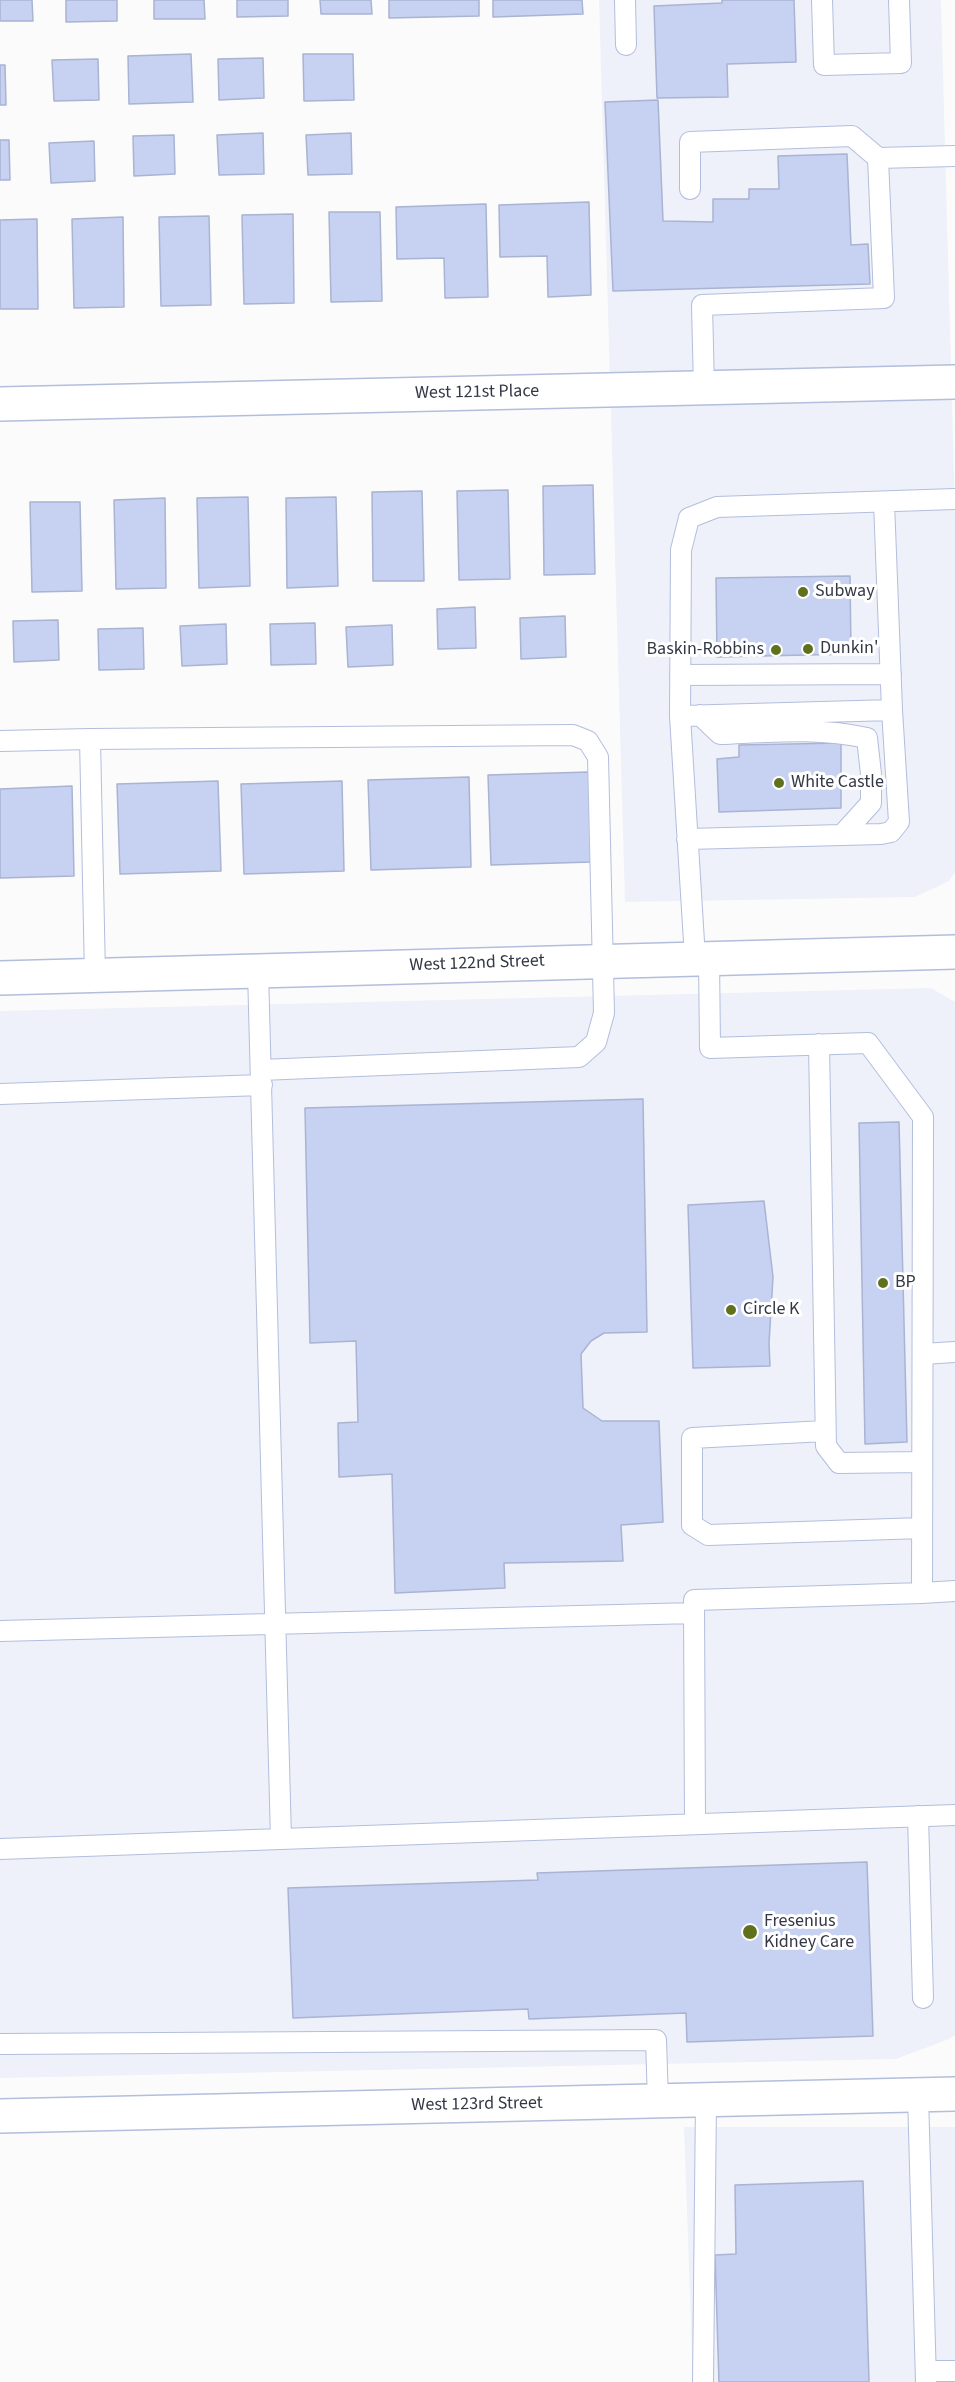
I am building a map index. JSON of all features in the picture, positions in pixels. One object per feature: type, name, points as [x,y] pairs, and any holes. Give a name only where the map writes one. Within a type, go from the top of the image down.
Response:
[{"type":"street","name":"West 121st Place","points":[[0,404],[955,382]]},
{"type":"street","name":"West 122nd Street","points":[[0,978],[955,952]]},
{"type":"street","name":"West 123rd Street","points":[[0,2116],[955,2094]]},
{"type":"lane","points":[[625,0],[626,45]]},
{"type":"lane","points":[[822,0],[824,65],[901,63],[899,0]]},
{"type":"lane","points":[[690,189],[690,142],[852,136],[878,158],[955,156]]},
{"type":"lane","points":[[704,388],[702,305],[885,298],[878,158]]},
{"type":"lane","points":[[922,1593],[923,1117],[868,1043],[710,1048],[702,958],[687,839],[680,716],[681,550],[689,518],[717,507],[955,499]]},
{"type":"lane","points":[[687,839],[881,834],[891,832],[898,822],[884,502]]},
{"type":"lane","points":[[680,675],[891,674]]},
{"type":"lane","points":[[680,716],[892,710]]},
{"type":"lane","points":[[700,715],[720,734],[814,731],[867,738],[871,803],[842,835]]},
{"type":"lane","points":[[0,741],[573,735],[588,741],[598,757],[604,961],[604,1013],[596,1042],[579,1057],[0,1094]]},
{"type":"lane","points":[[90,739],[95,975]]},
{"type":"lane","points":[[258,971],[281,1839]]},
{"type":"lane","points":[[819,1044],[826,1446],[839,1463],[922,1462]]},
{"type":"lane","points":[[923,1354],[955,1353]]},
{"type":"lane","points":[[825,1431],[692,1438],[692,1525],[708,1535],[922,1528]]},
{"type":"lane","points":[[695,1824],[694,1600],[955,1591]]},
{"type":"lane","points":[[0,1631],[694,1612]]},
{"type":"lane","points":[[0,1849],[955,1815]]},
{"type":"lane","points":[[918,1816],[923,1998]]},
{"type":"lane","points":[[0,2044],[656,2040],[658,2101]]},
{"type":"lane","points":[[918,2095],[926,2377],[955,2371]]},
{"type":"lane","points":[[703,2382],[706,2100]]},
{"type":"shaded area","points":[[599,0],[941,0],[955,515],[955,872],[949,881],[915,897],[625,902]]},
{"type":"shaded area","points":[[931,988],[955,1002],[955,2035],[896,2059],[0,2078],[0,1011]]},
{"type":"shaded area","points":[[684,2127],[955,2127],[955,2382],[693,2382]]},
{"type":"building","points":[[0,0],[32,0],[33,21],[0,21]]},
{"type":"building","points":[[66,0],[117,0],[117,21],[66,22]]},
{"type":"building","points":[[154,0],[204,0],[205,19],[154,19]]},
{"type":"building","points":[[237,0],[288,0],[288,16],[237,17]]},
{"type":"building","points":[[320,0],[371,0],[372,14],[321,14]]},
{"type":"building","points":[[389,0],[479,0],[479,16],[389,18]]},
{"type":"building","points":[[493,0],[582,0],[583,14],[493,17]]},
{"type":"building","points":[[722,0],[794,0],[796,62],[727,64],[728,97],[657,98],[654,6],[722,3]]},
{"type":"building","points":[[191,54],[193,102],[129,104],[128,56]]},
{"type":"building","points":[[303,54],[353,54],[354,100],[304,101]]},
{"type":"building","points":[[263,58],[264,98],[219,100],[218,59]]},
{"type":"building","points":[[98,59],[99,100],[54,101],[52,60]]},
{"type":"building","points":[[0,65],[5,65],[6,105],[0,105]]},
{"type":"building","points":[[658,100],[663,221],[713,222],[713,199],[749,199],[749,189],[779,189],[778,156],[847,154],[851,245],[868,244],[870,284],[613,291],[605,102]]},
{"type":"building","points":[[263,133],[264,174],[219,175],[217,135]]},
{"type":"building","points":[[351,133],[352,174],[308,175],[306,135]]},
{"type":"building","points":[[174,135],[175,174],[134,176],[133,136]]},
{"type":"building","points":[[0,140],[9,140],[10,180],[0,180]]},
{"type":"building","points":[[94,141],[95,181],[51,183],[49,143]]},
{"type":"building","points":[[589,202],[591,295],[548,297],[547,256],[500,257],[499,205]]},
{"type":"building","points":[[486,204],[488,297],[445,298],[444,258],[397,259],[396,207]]},
{"type":"building","points":[[329,212],[380,212],[382,301],[331,302]]},
{"type":"building","points":[[293,214],[294,303],[244,304],[242,215]]},
{"type":"building","points":[[209,216],[211,305],[161,306],[159,217]]},
{"type":"building","points":[[123,217],[124,307],[74,308],[72,219]]},
{"type":"building","points":[[37,219],[38,309],[0,309],[0,220]]},
{"type":"building","points":[[593,485],[595,574],[544,575],[543,486]]},
{"type":"building","points":[[508,490],[510,579],[459,580],[457,491]]},
{"type":"building","points":[[422,491],[424,581],[373,581],[372,492]]},
{"type":"building","points":[[248,497],[250,586],[199,588],[197,498]]},
{"type":"building","points":[[336,497],[338,586],[287,588],[286,498]]},
{"type":"building","points":[[165,498],[166,588],[116,589],[114,500]]},
{"type":"building","points":[[30,502],[80,502],[82,591],[32,592]]},
{"type":"building","points":[[850,576],[851,654],[717,657],[716,578]]},
{"type":"building","points":[[475,607],[476,648],[438,649],[437,609]]},
{"type":"building","points":[[565,616],[566,657],[521,659],[520,618]]},
{"type":"building","points":[[58,620],[59,660],[14,662],[13,621]]},
{"type":"building","points":[[315,623],[316,664],[271,665],[270,624]]},
{"type":"building","points":[[226,624],[227,664],[182,666],[180,626]]},
{"type":"building","points":[[392,625],[393,665],[348,667],[346,627]]},
{"type":"building","points":[[143,628],[144,669],[99,670],[98,629]]},
{"type":"building","name":"White Castle","points":[[841,743],[841,808],[719,812],[717,759],[739,757],[739,745]]},
{"type":"building","points":[[589,772],[592,862],[491,865],[488,775]]},
{"type":"building","points":[[469,777],[471,867],[371,870],[368,780]]},
{"type":"building","points":[[218,781],[221,871],[120,874],[117,784]]},
{"type":"building","points":[[342,781],[344,871],[244,874],[241,784]]},
{"type":"building","points":[[72,786],[74,876],[0,878],[0,789]]},
{"type":"building","points":[[643,1099],[647,1332],[604,1333],[591,1341],[581,1354],[583,1408],[602,1421],[659,1421],[663,1522],[621,1525],[623,1561],[504,1563],[505,1588],[395,1593],[392,1474],[339,1477],[338,1423],[358,1422],[356,1341],[310,1343],[305,1108]]},
{"type":"building","name":"BP","points":[[899,1122],[907,1442],[865,1444],[859,1123]]},
{"type":"building","name":"Circle K","points":[[764,1201],[773,1277],[770,1366],[693,1368],[688,1205]]},
{"type":"building","points":[[867,1862],[873,2036],[687,2042],[686,2013],[529,2019],[528,2009],[293,2018],[288,1888],[538,1880],[537,1873]]},
{"type":"building","points":[[863,2181],[869,2382],[719,2382],[715,2255],[736,2254],[735,2185]]},
{"type":"place","name":"Subway","points":[[803,592]]},
{"type":"place","name":"Dunkin'","points":[[808,649]]},
{"type":"place","name":"Baskin-Robbins","points":[[776,650]]},
{"type":"place","name":"White Castle","points":[[779,783]]},
{"type":"place","name":"BP","points":[[883,1283]]},
{"type":"place","name":"Circle K","points":[[731,1310]]},
{"type":"place","name":"Fresenius Kidney Care","points":[[750,1932]]}]
